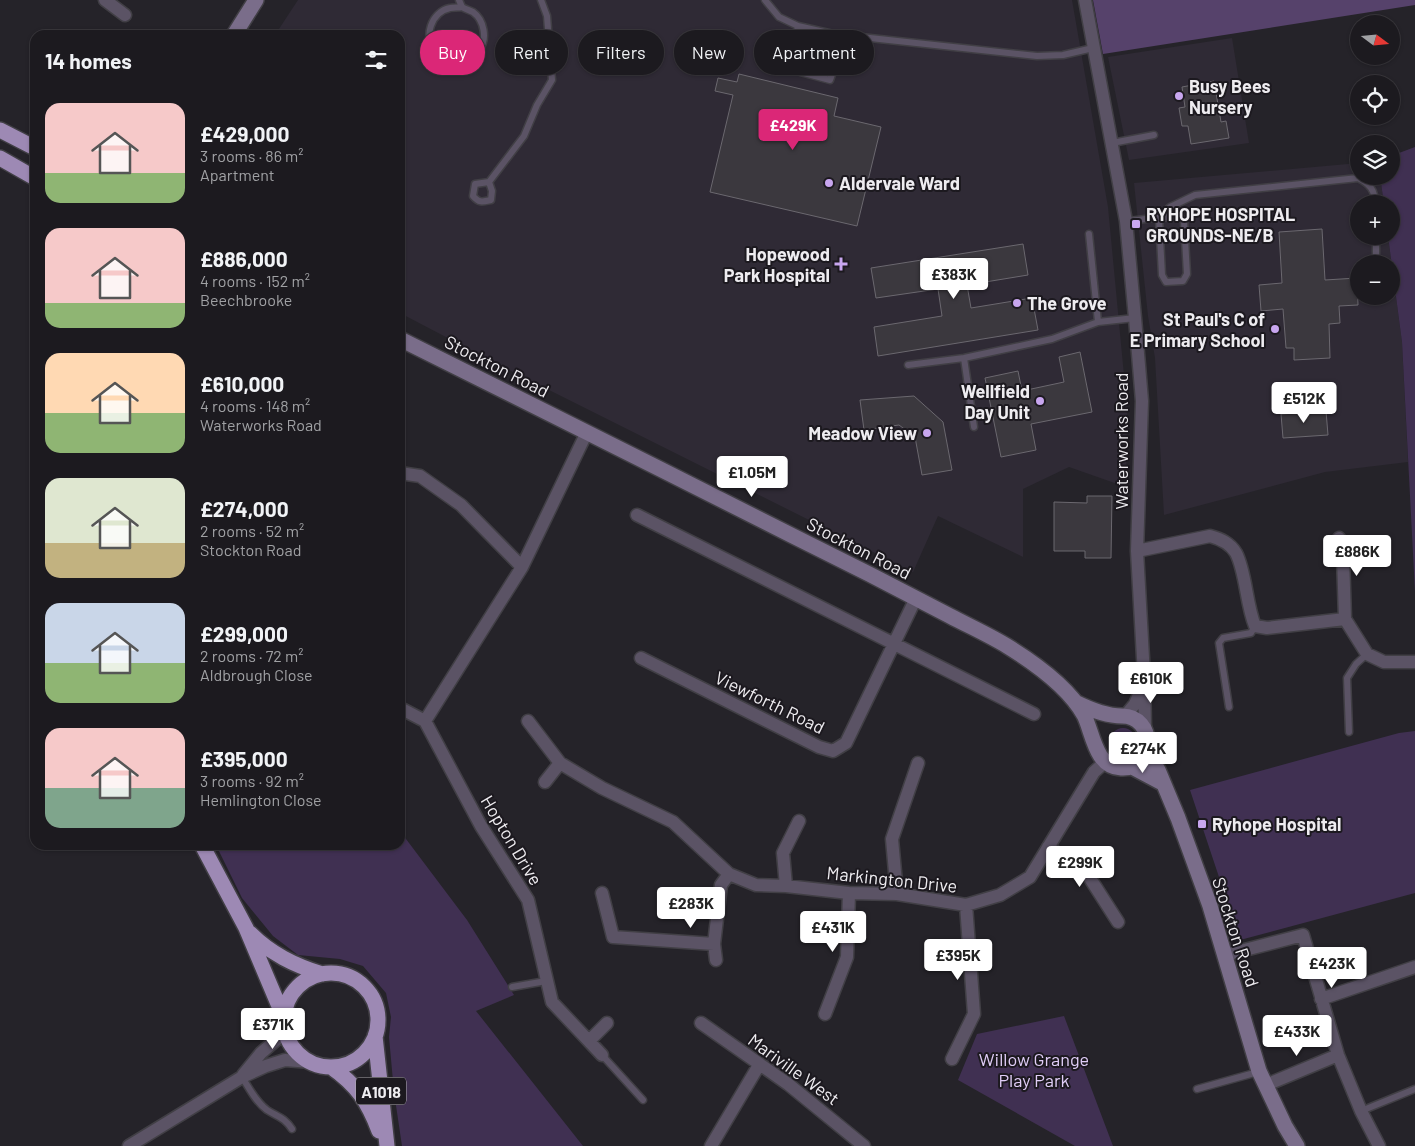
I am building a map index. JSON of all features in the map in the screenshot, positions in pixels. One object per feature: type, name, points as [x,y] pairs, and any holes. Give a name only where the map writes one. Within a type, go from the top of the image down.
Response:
[{"type":"highway","points":[[0,130],[30,145]]},
{"type":"highway","points":[[0,158],[30,175]]},
{"type":"highway","name":"A1018","points":[[205,850],[246,928],[284,1024],[288,1040],[294,1049],[311,1062],[321,1066],[332,1067],[343,1065],[358,1058],[370,1046],[375,1036]]},
{"type":"highway","name":"A1018","points":[[246,928],[262,944],[280,957],[300,967],[322,974],[338,974],[354,979],[370,994],[377,1014],[375,1036],[386,1146]]},
{"type":"highway","points":[[284,1024],[287,1003],[295,990],[303,982],[322,974]]},
{"type":"highway","name":"A1018","points":[[332,1067],[359,1090],[372,1111],[386,1146]]},
{"type":"main road","points":[[237,30],[256,0]]},
{"type":"main road","name":"Stockton Road","points":[[405,341],[916,598],[1007,646],[1034,664],[1075,702],[1084,715],[1099,755],[1105,762]]},
{"type":"main road","name":"Stockton Road","points":[[1075,702],[1095,710],[1140,722],[1145,729],[1148,739],[1147,751],[1164,784],[1178,818],[1210,906],[1263,1078],[1285,1126],[1297,1146]]},
{"type":"main road","points":[[1096,745],[1101,727],[1107,720],[1120,716]]},
{"type":"main road","points":[[1105,762],[1113,767],[1122,769],[1132,767],[1144,758],[1147,751]]},
{"type":"main road","points":[[1132,767],[1164,784]]},
{"type":"street","points":[[105,0],[125,15]]},
{"type":"street","name":"Waterworks Road","points":[[1085,0],[1126,221],[1142,401],[1137,550],[1145,729]]},
{"type":"street","points":[[405,710],[426,721],[522,568],[587,432]]},
{"type":"street","points":[[405,474],[420,476],[461,505],[522,568]]},
{"type":"street","points":[[637,515],[894,646],[1034,714]]},
{"type":"street","points":[[1137,550],[1210,536],[1221,539],[1236,552],[1255,626],[1268,628],[1345,618]]},
{"type":"street","points":[[1339,538],[1343,557],[1345,618],[1367,654],[1384,662],[1415,662]]},
{"type":"street","name":"Viewforth Road","points":[[641,658],[819,747],[833,751],[846,743],[916,598]]},
{"type":"street","name":"Waterworks Road","points":[[1120,716],[1135,704],[1142,691],[1144,676]]},
{"type":"street","name":"Hopton Drive","points":[[426,721],[480,826],[528,900],[552,1002],[602,1055]]},
{"type":"street","name":"Markington Drive","points":[[528,721],[560,763],[602,788],[673,822],[729,874],[756,885],[786,886],[849,893],[897,894],[966,905],[1000,895],[1030,877],[1094,772],[1105,762]]},
{"type":"street","points":[[545,782],[560,763]]},
{"type":"street","points":[[897,894],[892,839],[918,763]]},
{"type":"street","points":[[786,886],[783,853],[799,821]]},
{"type":"street","points":[[1048,847],[1086,872],[1118,922]]},
{"type":"street","points":[[716,960],[714,944],[721,885],[729,874]]},
{"type":"street","points":[[602,893],[613,937],[714,944]]},
{"type":"street","points":[[825,1014],[847,957],[849,893]]},
{"type":"street","points":[[952,1059],[974,1014],[966,905]]},
{"type":"street","points":[[1225,955],[1303,935],[1338,1055],[1361,1111],[1379,1146]]},
{"type":"street","points":[[1321,999],[1415,967]]},
{"type":"street","points":[[589,1041],[607,1023]]},
{"type":"street","name":"Mariville West","points":[[701,1023],[806,1097],[864,1146]]},
{"type":"street","points":[[242,1077],[284,1024]]},
{"type":"street","points":[[1263,1078],[1338,1055]]},
{"type":"street","points":[[128,1146],[242,1077],[285,1060],[311,1062]]},
{"type":"street","points":[[711,1146],[759,1065]]},
{"type":"lane","points":[[459,0],[462,8],[474,13],[482,23],[484,36],[480,49],[471,58],[458,62],[445,60],[435,52],[430,39],[430,26],[437,15],[449,8],[462,8]]},
{"type":"lane","points":[[489,182],[524,136],[537,106],[552,80],[547,16],[541,0]]},
{"type":"lane","points":[[765,0],[779,17],[798,26],[820,30]]},
{"type":"lane","points":[[797,30],[798,26]]},
{"type":"lane","points":[[874,38],[1037,56],[1063,55],[1094,48]]},
{"type":"lane","points":[[811,75],[830,80],[832,75]]},
{"type":"lane","points":[[1112,143],[1154,135]]},
{"type":"lane","points":[[1126,221],[1159,218],[1177,217],[1184,221],[1188,274],[1183,282],[1170,283],[1164,280],[1162,275],[1159,218],[1170,207],[1195,195],[1358,178],[1366,182],[1373,190],[1374,195]]},
{"type":"lane","points":[[1089,234],[1098,322]]},
{"type":"lane","points":[[1376,245],[1376,254]]},
{"type":"lane","points":[[908,365],[964,358],[1052,339],[1098,322],[1135,318]]},
{"type":"lane","points":[[964,358],[974,427]]},
{"type":"lane","points":[[1229,707],[1219,643],[1223,638],[1251,633],[1255,626]]},
{"type":"lane","points":[[1349,732],[1347,678],[1356,664],[1367,654]]},
{"type":"lane","points":[[512,987],[546,981]]},
{"type":"lane","points":[[602,1055],[644,1100]]},
{"type":"lane","points":[[242,1077],[255,1097],[266,1109],[287,1120],[292,1129]]},
{"type":"lane","points":[[1197,1089],[1263,1078]]},
{"type":"lane","points":[[1361,1111],[1415,1089]]},
{"type":"shaded area","name":"Hopewood Park Hospital","points":[[298,0],[1072,0],[1108,207],[1127,407],[1126,487],[1069,467],[1023,489],[1023,557],[938,516],[913,572],[507,369],[405,316],[405,30],[278,30]]},
{"type":"shaded area","points":[[1093,0],[1415,0],[1415,5],[1103,54]]},
{"type":"shaded area","name":"Busy Bees Nursery","points":[[1232,38],[1249,143],[1129,160],[1108,57]]},
{"type":"shaded area","name":"St Paul's C of E Primary School","points":[[1350,164],[1350,185],[1381,185],[1383,195],[1350,195],[1350,245],[1389,245],[1391,255],[1350,255],[1350,305],[1397,305],[1402,342],[1408,462],[1325,472],[1164,515],[1155,358],[1148,316],[1134,183]]},
{"type":"green space","points":[[1415,147],[1415,592],[1402,342],[1397,305],[1400,305],[1400,255],[1391,255],[1389,245],[1400,245],[1400,195],[1383,195],[1381,185],[1400,185],[1400,153]]},
{"type":"green space","points":[[1123,728],[1132,732],[1136,741],[1132,750],[1123,754],[1114,750],[1110,741],[1114,732]]},
{"type":"green space","points":[[1415,731],[1415,893],[1240,940],[1190,790],[1399,733]]},
{"type":"green space","points":[[405,838],[467,920],[514,995],[476,1011],[583,1146],[402,1146],[394,1092],[389,1037],[391,1017],[386,993],[363,966],[340,959],[298,955],[273,936],[242,898],[218,850],[405,850]]},
{"type":"green space","name":"Willow Grange Play Park","points":[[1064,1016],[1113,1146],[1075,1146],[958,1080],[977,1034]]},
{"type":"building","points":[[739,75],[743,75],[838,98],[834,116],[881,127],[857,226],[710,192],[733,95],[715,91],[718,78],[737,82]]},
{"type":"building","points":[[1214,81],[1221,122],[1226,121],[1229,138],[1191,144],[1188,126],[1182,126],[1179,108],[1185,107],[1182,87]]},
{"type":"building","points":[[1322,229],[1325,280],[1350,278],[1350,305],[1358,305],[1339,306],[1340,323],[1329,324],[1330,358],[1294,360],[1294,348],[1286,348],[1283,309],[1261,311],[1259,285],[1282,283],[1279,232]]},
{"type":"building","name":"The Grove","points":[[1023,244],[1028,275],[967,285],[971,308],[1032,298],[1038,330],[878,356],[874,327],[942,316],[938,289],[876,298],[871,268]]},
{"type":"building","name":"Wellfield Day Unit","points":[[1080,352],[1092,412],[1031,424],[1036,450],[1001,457],[985,378],[1018,371],[1022,391],[1064,382],[1059,357]]},
{"type":"building","name":"Meadow View","points":[[914,396],[943,422],[952,470],[922,475],[915,437],[899,425],[864,430],[860,400]]},
{"type":"building","points":[[1326,411],[1328,435],[1283,438],[1281,414]]},
{"type":"building","points":[[1087,496],[1112,496],[1111,558],[1085,558],[1085,551],[1054,551],[1054,502],[1087,503]]},
{"type":"place","name":"Busy Bees Nursery","points":[[1179,96]]},
{"type":"place","name":"Aldervale Ward","points":[[829,183]]},
{"type":"place","name":"RYHOPE HOSPITAL GROUNDS-NE/B","points":[[1136,224]]},
{"type":"place","name":"Hopewood Park Hospital","points":[[841,264]]},
{"type":"place","name":"The Grove","points":[[1017,303]]},
{"type":"place","name":"St Paul's C of E Primary School","points":[[1275,329]]},
{"type":"place","name":"Wellfield Day Unit","points":[[1040,401]]},
{"type":"place","name":"Meadow View","points":[[927,433]]},
{"type":"place","name":"Ryhope Hospital","points":[[1202,824]]}]
